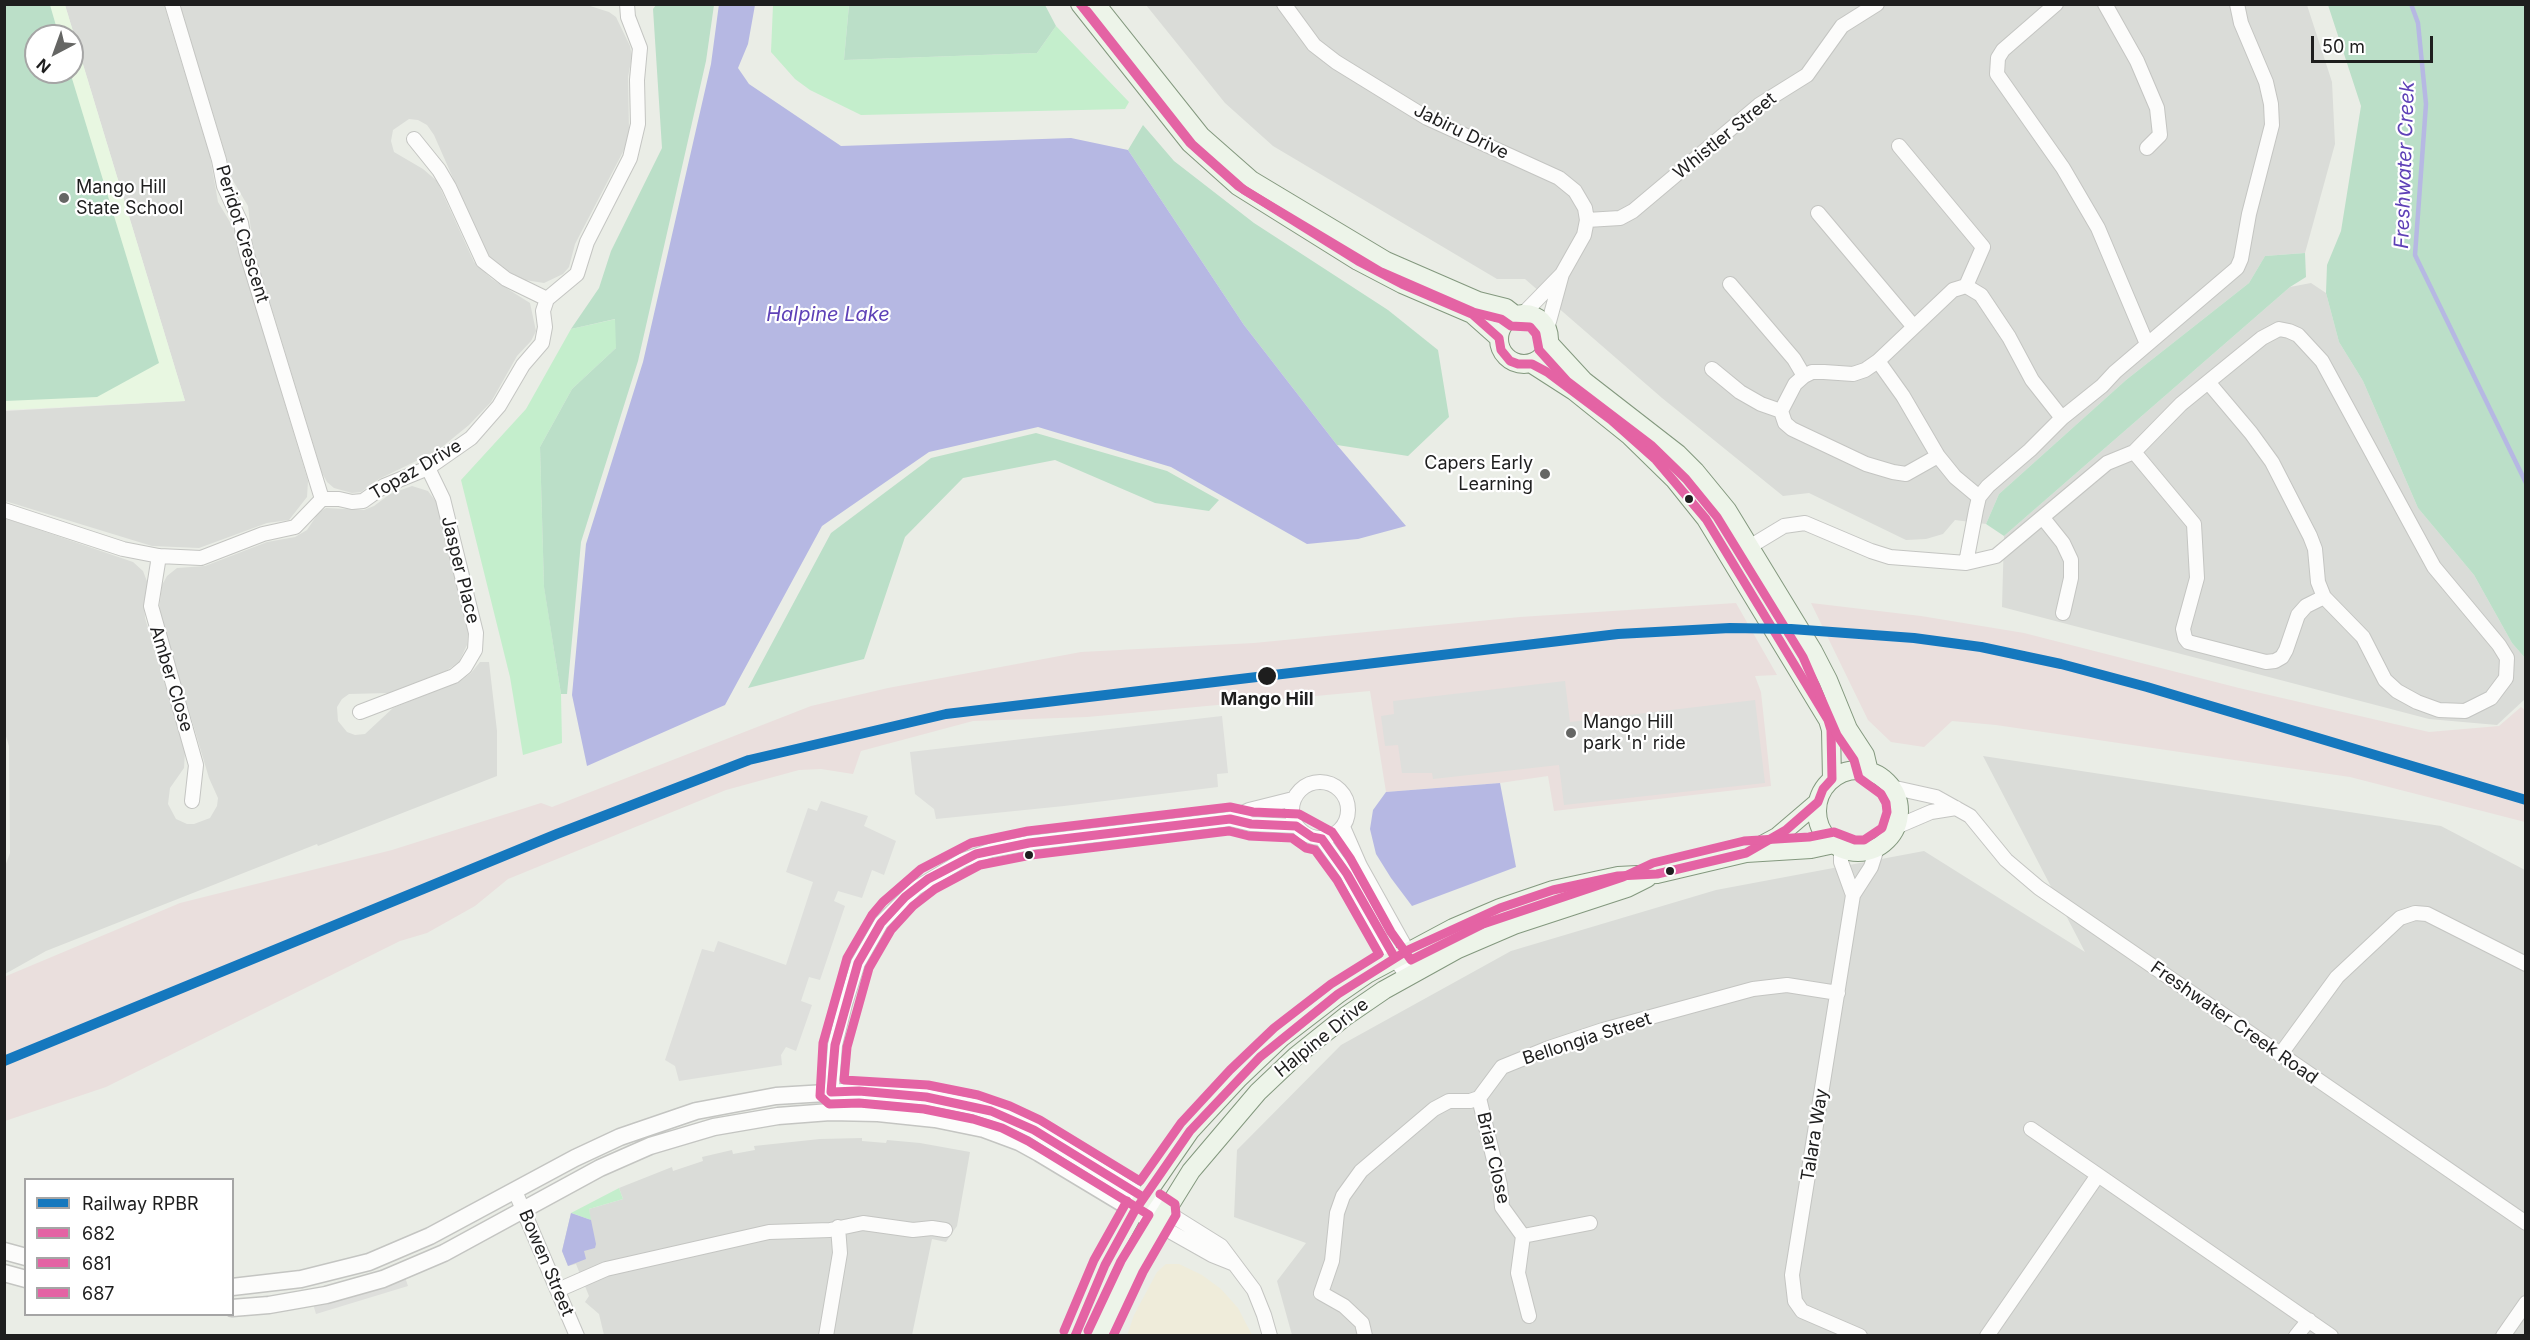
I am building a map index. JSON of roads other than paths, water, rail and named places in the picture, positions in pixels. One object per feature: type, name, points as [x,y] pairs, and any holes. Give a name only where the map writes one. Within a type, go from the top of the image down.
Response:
[{"type":"main road","points":[[1080,4],[1190,143],[1230,180],[1358,261],[1402,284],[1472,314],[1499,338]]},
{"type":"main road","points":[[1096,4],[1201,136],[1251,180],[1386,261],[1478,301],[1538,318],[1548,336],[1584,381],[1659,436],[1695,471],[1727,510],[1813,651],[1828,680],[1848,729],[1865,755],[1869,772]]},
{"type":"main road","points":[[1519,314],[1503,324],[1499,338],[1501,350],[1510,361],[1518,364],[1532,364],[1544,356],[1548,336]]},
{"type":"main road","points":[[1532,364],[1611,420],[1656,460],[1692,500],[1731,558],[1830,725],[1832,779]]},
{"type":"main road","points":[[1850,771],[1869,772],[1882,778],[1891,787],[1898,800],[1899,813],[1896,827],[1885,842],[1877,848],[1859,852],[1838,847],[1820,826],[1818,802],[1823,789],[1832,779],[1850,771]]},
{"type":"main road","name":"Halpine Drive","points":[[1746,853],[1777,837],[1818,802]]},
{"type":"main road","name":"Halpine Drive","points":[[1075,1335],[1100,1274],[1138,1204],[1190,1131],[1260,1057],[1330,999],[1401,954],[1500,908],[1552,890],[1618,876],[1657,874],[1746,853],[1838,847]]},
{"type":"main road","name":"Halpine Drive","points":[[1099,1335],[1119,1290],[1161,1218],[1208,1150],[1273,1077],[1327,1030],[1412,973],[1487,935],[1627,888],[1657,874]]},
{"type":"street","name":"Peridot Crescent","points":[[172,4],[219,160],[224,186],[242,223],[246,251],[322,498]]},
{"type":"street","name":"Jabiru Drive","points":[[1284,4],[1314,45],[1336,62],[1427,118],[1559,178],[1582,199],[1587,220]]},
{"type":"street","name":"Whistler Street","points":[[1587,220],[1620,219],[1633,211],[1760,105],[1807,75],[1842,26],[1877,4]]},
{"type":"street","points":[[2056,4],[2003,50],[1998,58],[1997,74],[2056,158],[2098,228],[2147,344]]},
{"type":"street","points":[[2105,4],[2137,61],[2157,108],[2160,135],[2147,148]]},
{"type":"street","points":[[1966,563],[1980,497],[1995,478],[2030,450],[2062,418],[2102,386],[2147,344],[2230,276],[2241,259],[2249,214],[2272,125],[2271,104],[2266,82],[2241,23],[2237,4]]},
{"type":"street","points":[[414,140],[439,170],[483,261],[506,279],[546,299],[577,274],[587,242],[630,158],[636,141],[640,48],[623,6]]},
{"type":"street","points":[[1899,146],[1983,247],[1966,286]]},
{"type":"street","points":[[1818,213],[1914,327]]},
{"type":"street","points":[[1519,314],[1562,274],[1580,244],[1587,220]]},
{"type":"street","points":[[1548,336],[1562,274]]},
{"type":"street","points":[[1730,284],[1794,359],[1804,376]]},
{"type":"street","points":[[1938,456],[1906,474],[1893,472],[1866,464],[1792,429],[1785,423],[1781,411],[1795,384],[1804,376],[1812,372],[1853,374],[1865,370],[1878,361],[1953,290],[1966,286],[1981,295],[2032,380],[2062,418]]},
{"type":"street","name":"Topaz Drive","points":[[322,498],[352,502],[363,501],[384,486],[428,468],[471,438],[499,406],[523,365],[542,343],[546,327],[543,311],[546,299]]},
{"type":"street","points":[[1731,558],[1784,526],[1805,523],[1871,551],[1890,556],[1966,563],[2002,552],[2107,463],[2134,452],[2181,404],[2208,382],[2262,338],[2279,329],[2298,334],[2334,380],[2434,567],[2503,651],[2506,658],[2506,678],[2491,698],[2465,711],[2439,710],[2397,691],[2385,680],[2363,638],[2324,597],[2318,582],[2315,549],[2310,536],[2272,462],[2208,382]]},
{"type":"street","points":[[1878,361],[1903,396],[1938,456],[1955,477],[1980,497]]},
{"type":"street","points":[[1712,369],[1740,392],[1781,411]]},
{"type":"street","points":[[2134,452],[2194,524],[2197,578],[2183,630],[2188,642],[2266,662],[2275,661],[2282,657],[2286,650],[2298,615],[2306,606],[2324,597]]},
{"type":"street","name":"Jasper Place","points":[[360,712],[454,676],[465,667],[475,650],[476,633],[443,499],[428,468]]},
{"type":"street","points":[[4,510],[123,549],[159,556],[201,558],[263,534],[289,530],[303,520],[322,498]]},
{"type":"street","points":[[2043,518],[2063,543],[2071,560],[2071,578],[2063,613]]},
{"type":"street","name":"Amber Close","points":[[159,556],[151,606],[193,752],[196,776],[192,801]]},
{"type":"street","points":[[1230,819],[1251,824],[1296,826],[1312,837],[1322,838],[1337,833],[1343,827],[1348,811],[1347,803],[1338,788],[1330,783],[1321,782],[1304,786],[1293,799],[1291,808],[1296,826]]},
{"type":"street","name":"Freshwater Creek Road","points":[[1891,787],[1936,797],[1976,821],[2006,860],[2032,883],[2526,1223]]},
{"type":"street","points":[[830,1112],[835,1045],[858,963],[881,923],[915,888],[963,860],[992,850],[1029,843],[1230,819],[1249,810],[1293,799]]},
{"type":"street","points":[[1896,827],[1930,812],[1956,808]]},
{"type":"street","points":[[1343,827],[1401,954],[1412,973]]},
{"type":"street","points":[[1322,838],[1347,874],[1369,916],[1401,954]]},
{"type":"street","name":"Talara Way","points":[[1838,847],[1853,895]]},
{"type":"street","name":"Talara Way","points":[[1860,1335],[1802,1311],[1796,1301],[1792,1275],[1853,895],[1871,867],[1877,848]]},
{"type":"street","points":[[2280,1055],[2337,977],[2400,918],[2415,913],[2427,914],[2526,964]]},
{"type":"street","name":"Bellongia Street","points":[[1479,1098],[1502,1067],[1613,1027],[1753,988],[1787,985],[1838,993]]},
{"type":"street","points":[[234,1287],[301,1279],[369,1262],[430,1236],[594,1148],[670,1119],[752,1099],[859,1091],[926,1097],[991,1112],[1034,1130],[1138,1204]]},
{"type":"street","points":[[1365,1335],[1362,1323],[1344,1306],[1321,1293],[1333,1254],[1337,1214],[1343,1196],[1354,1180],[1380,1154],[1442,1103],[1479,1098]]},
{"type":"street","name":"Briar Close","points":[[1479,1098],[1500,1185],[1502,1207],[1523,1236]]},
{"type":"street","points":[[234,1308],[316,1297],[383,1279],[444,1253],[600,1168],[650,1146],[683,1135],[751,1120],[830,1112],[909,1116],[963,1124],[994,1132],[1039,1153],[1138,1204],[1212,1255],[1232,1263],[1254,1290],[1270,1335]]},
{"type":"street","points":[[2031,1129],[2331,1335]]},
{"type":"street","points":[[1987,1335],[2098,1174]]},
{"type":"street","name":"Bowen Street","points":[[515,1191],[577,1335]]},
{"type":"street","points":[[558,1290],[606,1269],[770,1232],[830,1230],[863,1222],[913,1230],[932,1228],[945,1230]]},
{"type":"street","points":[[1529,1316],[1518,1273],[1524,1244],[1523,1236],[1590,1222]]},
{"type":"street","points":[[825,1335],[840,1253],[838,1227]]},
{"type":"street","points":[[4,1251],[24,1256]]},
{"type":"street","points":[[4,1273],[24,1278]]},
{"type":"street","points":[[2503,1335],[2526,1303]]},
{"type":"street","points":[[2296,1335],[2309,1320]]},
{"type":"water","name":"Halpine Lake","points":[[719,4],[755,5],[748,44],[738,68],[749,84],[841,146],[1071,138],[1128,150],[1244,325],[1337,445],[1406,526],[1358,539],[1307,544],[1171,467],[1038,427],[929,452],[822,526],[725,705],[587,766],[572,695],[586,544],[643,362],[711,64]]},
{"type":"water","points":[[1500,783],[1516,867],[1412,906],[1376,854],[1370,829],[1373,810],[1386,792]]},
{"type":"water","points":[[571,1213],[591,1220],[596,1244],[595,1248],[584,1251],[586,1259],[568,1266],[562,1251]]},
{"type":"waterway","name":"Freshwater Creek","points":[[2411,4],[2418,23],[2426,104],[2415,255],[2526,483]]},
{"type":"rail line","name":"RPBR","points":[[4,1061],[557,834],[749,760],[946,714],[1618,634],[1730,628],[1791,629],[1914,638],[1981,647],[2061,664],[2147,687],[2526,800]]},
{"type":"place","name":"Mango Hill State School","points":[[64,198]]},
{"type":"place","name":"Capers Early Learning","points":[[1545,474]]},
{"type":"place","name":"Mango Hill","points":[[1267,676]]},
{"type":"place","name":"Mango Hill park 'n' ride","points":[[1571,733]]}]
